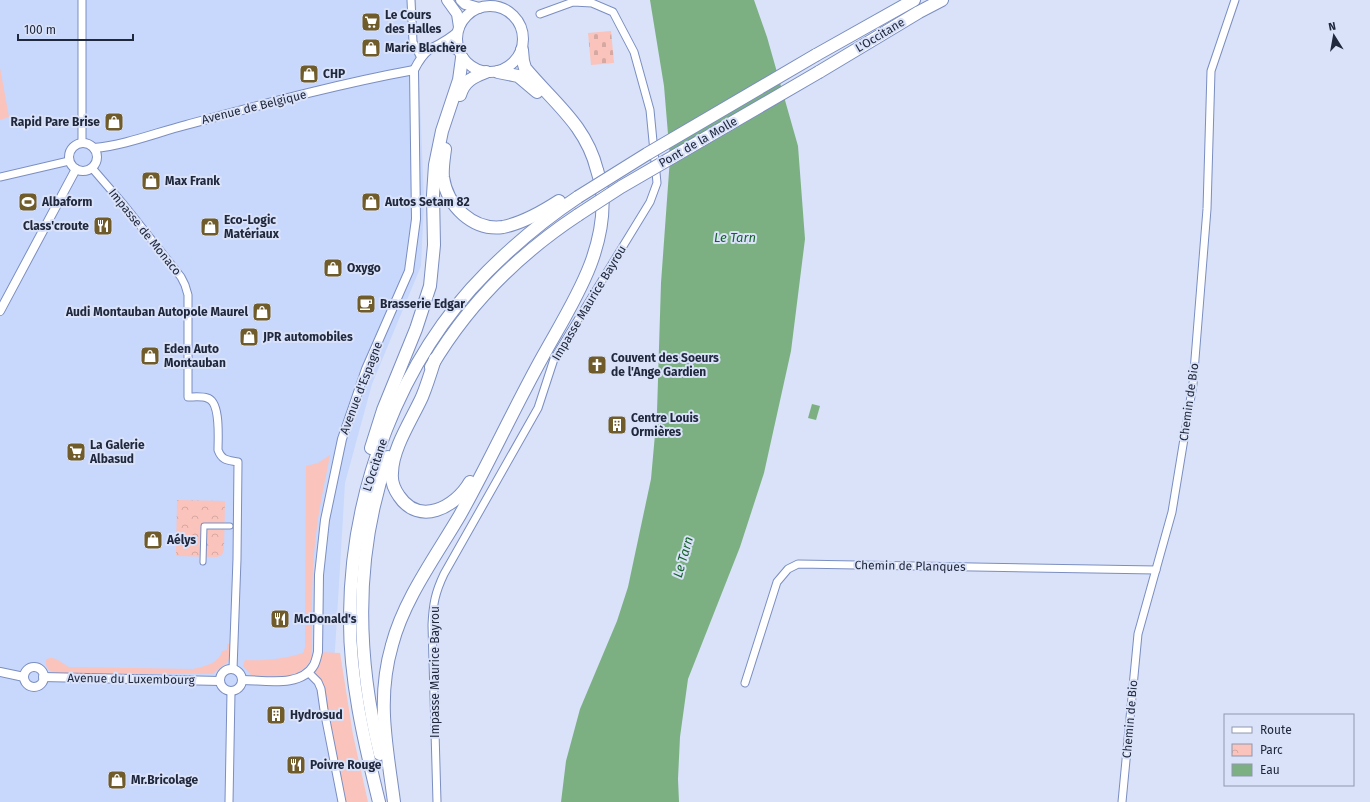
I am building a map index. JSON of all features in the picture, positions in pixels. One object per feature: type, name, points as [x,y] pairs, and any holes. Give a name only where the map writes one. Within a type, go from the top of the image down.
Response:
[{"type":"highway","name":"L'Occitane","points":[[816,55],[914,0]]},
{"type":"highway","name":"L'Occitane","points":[[819,72],[919,12],[942,0]]},
{"type":"highway","points":[[393,802],[385,740],[383,703],[384,682],[392,644],[398,626],[414,592],[478,481],[538,365],[577,295],[591,264],[601,227],[602,189],[592,154],[573,120],[525,68],[522,61],[522,50]]},
{"type":"highway","points":[[358,526],[363,475],[383,410],[416,329],[430,286],[434,245],[433,195],[435,165],[442,131],[459,80],[461,54]]},
{"type":"highway","name":"Pont de la Molle","points":[[577,194],[816,55]]},
{"type":"highway","points":[[486,72],[470,79],[462,90],[446,146],[443,177],[446,188],[455,207],[468,218],[486,226],[502,227],[521,222],[577,194]]},
{"type":"highway","points":[[435,359],[422,396],[406,429],[396,455],[392,473],[392,482],[395,492],[409,507],[421,512],[431,512],[443,508],[462,494],[469,484],[534,359],[574,287],[586,261],[595,226],[596,190],[585,155],[572,132],[528,83],[518,76],[498,72]]},
{"type":"highway","name":"Pont de la Molle","points":[[578,215],[621,187],[819,72]]},
{"type":"highway","name":"L'Occitane","points":[[379,802],[362,726],[351,650],[351,582],[358,526],[368,483],[393,413],[417,366],[442,327],[491,267],[577,194]]},
{"type":"highway","name":"L'Occitane","points":[[393,802],[376,736],[364,661],[362,629],[364,567],[381,478],[404,418],[420,386],[435,359],[467,315],[490,288],[537,245],[578,215]]},
{"type":"main road","points":[[447,0],[457,14],[459,29],[457,44],[461,54],[473,68],[486,72],[498,72],[510,66],[522,50],[524,36],[522,29],[513,15],[506,10],[488,6],[479,8],[467,16],[459,29]]},
{"type":"main road","points":[[461,0],[465,4],[479,8]]},
{"type":"street","points":[[82,0],[82,142]]},
{"type":"street","points":[[411,0],[413,42],[421,58]]},
{"type":"street","name":"Chemin de Bio","points":[[1122,802],[1138,634],[1172,512],[1194,384],[1207,209],[1211,71],[1235,0]]},
{"type":"street","name":"Impasse Maurice Bayrou","points":[[437,802],[432,625],[434,601],[438,587],[538,408],[554,359],[650,202],[656,182],[650,110],[634,52],[613,12],[592,3],[573,2],[540,14]]},
{"type":"street","points":[[414,70],[421,58],[429,50],[454,36],[459,29]]},
{"type":"street","points":[[436,47],[447,47],[461,54]]},
{"type":"street","name":"Avenue de Belgique","points":[[94,148],[110,147],[184,125],[366,79],[414,70]]},
{"type":"street","name":"Avenue d'Espagne","points":[[308,672],[314,664],[318,652],[319,575],[325,520],[342,439],[366,370],[409,272],[416,219],[414,70]]},
{"type":"street","points":[[82,142],[89,144],[94,148],[97,160],[92,168],[84,171],[76,169],[69,160],[72,148],[78,143],[82,142]]},
{"type":"street","points":[[0,177],[69,160]]},
{"type":"street","name":"Impasse de Monaco","points":[[92,168],[124,205],[181,277],[185,285],[188,295],[188,397],[208,398],[214,402],[217,409],[218,450],[220,456],[225,460],[238,462],[237,559],[233,669]]},
{"type":"street","points":[[0,311],[76,169]]},
{"type":"street","points":[[203,562],[204,526],[230,526]]},
{"type":"street","name":"Chemin de Planques","points":[[745,683],[777,582],[788,569],[798,564],[1156,570]]},
{"type":"street","points":[[33,668],[41,671],[43,677],[40,684],[35,687],[27,684],[24,677],[26,672],[33,668]]},
{"type":"street","points":[[233,669],[240,673],[242,680],[240,687],[231,692],[224,690],[220,680],[224,672],[233,669]]},
{"type":"street","points":[[0,672],[24,677]]},
{"type":"street","points":[[242,680],[280,681],[298,679],[308,672],[318,682],[321,689],[342,802]]},
{"type":"street","name":"Avenue du Luxembourg","points":[[43,677],[220,680]]},
{"type":"street","points":[[229,802],[231,692]]},
{"type":"shaded area","points":[[0,0],[416,0],[424,201],[421,266],[372,384],[345,483],[334,667],[355,802],[0,802]]},
{"type":"green space","points":[[611,31],[614,63],[591,65],[588,33]]},
{"type":"green space","points":[[0,68],[9,117],[0,120]]},
{"type":"green space","points":[[330,455],[314,549],[312,656],[302,670],[294,674],[278,677],[252,676],[243,666],[245,660],[274,659],[303,653],[305,647],[306,466],[318,463]]},
{"type":"green space","points":[[177,500],[225,501],[224,549],[222,555],[217,557],[176,556]]},
{"type":"green space","points":[[227,644],[230,644],[228,661],[213,674],[63,674],[50,671],[46,664],[46,660],[51,658],[69,667],[193,669],[206,666],[218,659],[222,651],[227,650]]},
{"type":"green space","points":[[318,652],[340,653],[353,735],[368,802],[342,802],[321,689],[308,672]]},
{"type":"water","name":"Le Tarn","points":[[650,0],[754,0],[767,37],[798,146],[805,239],[791,351],[764,473],[740,547],[688,679],[680,737],[678,779],[679,802],[561,802],[566,761],[580,709],[617,621],[628,587],[651,479],[657,412],[661,283],[670,158],[664,86]]},
{"type":"water","points":[[812,404],[820,406],[816,420],[808,418]]},
{"type":"place","name":"Le Cours des Halles","points":[[371,22]]},
{"type":"place","name":"Marie Blachère","points":[[371,48]]},
{"type":"place","name":"CHP","points":[[309,74]]},
{"type":"place","name":"Rapid Pare Brise","points":[[114,122]]},
{"type":"place","name":"Max Frank","points":[[151,181]]},
{"type":"place","name":"Albaform","points":[[28,202]]},
{"type":"place","name":"Autos Setam 82","points":[[371,202]]},
{"type":"place","name":"Class'croute","points":[[103,226]]},
{"type":"place","name":"Eco-Logic Matériaux","points":[[210,227]]},
{"type":"place","name":"Oxygo","points":[[333,268]]},
{"type":"place","name":"Brasserie Edgar","points":[[366,304]]},
{"type":"place","name":"Audi Montauban Autopole Maurel","points":[[262,312]]},
{"type":"place","name":"JPR automobiles","points":[[249,337]]},
{"type":"place","name":"Eden Auto Montauban","points":[[150,356]]},
{"type":"place","name":"Couvent des Soeurs de l'Ange Gardien","points":[[597,365]]},
{"type":"place","name":"Centre Louis Ormières","points":[[617,425]]},
{"type":"place","name":"La Galerie Albasud","points":[[76,452]]},
{"type":"place","name":"Aélys","points":[[153,540]]},
{"type":"place","name":"McDonald's","points":[[280,619]]},
{"type":"place","name":"Hydrosud","points":[[276,715]]},
{"type":"place","name":"Poivre Rouge","points":[[296,765]]},
{"type":"place","name":"Mr.Bricolage","points":[[117,780]]}]
